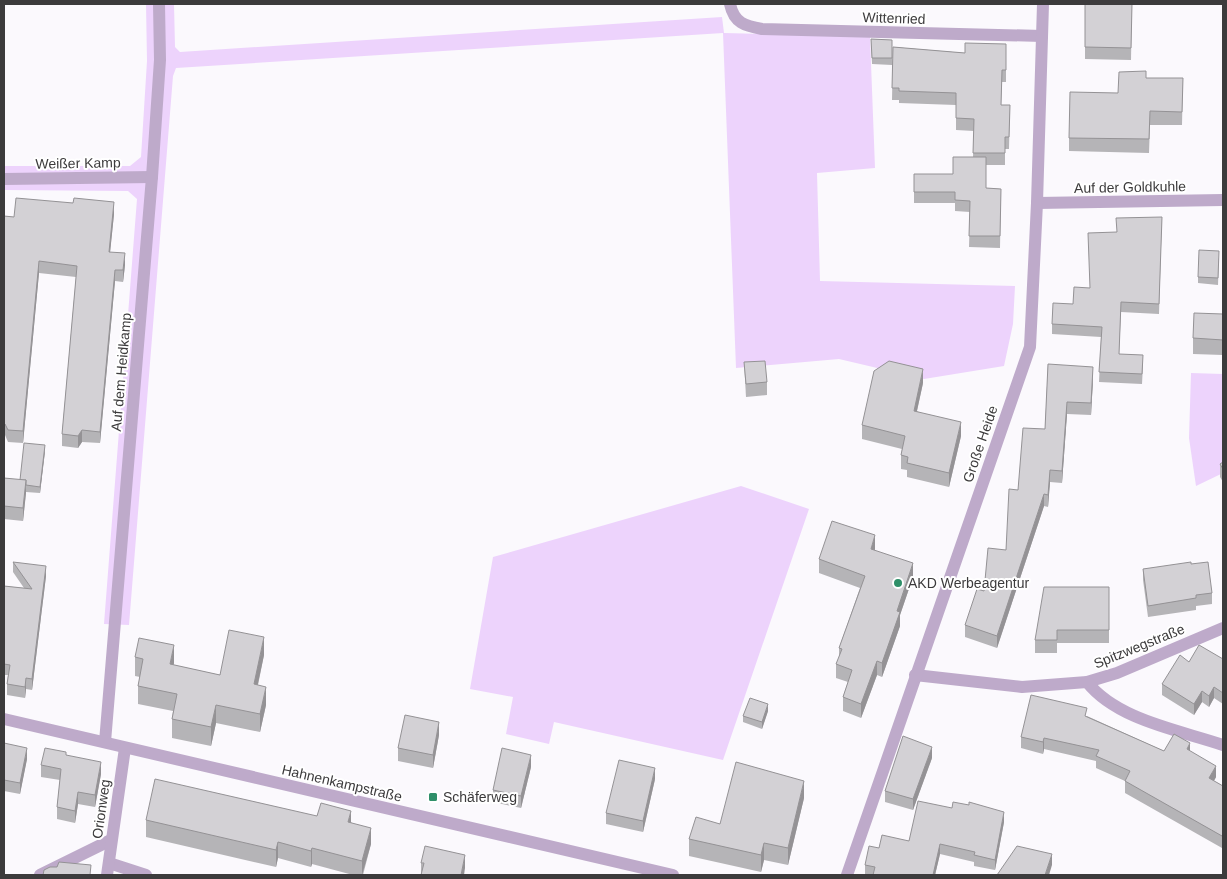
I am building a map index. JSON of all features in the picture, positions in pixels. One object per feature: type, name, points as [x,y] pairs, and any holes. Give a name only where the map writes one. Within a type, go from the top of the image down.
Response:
[{"type":"street","name":"Auf dem Heidkamp","points":[[104,742],[152,177],[160,60],[159,4]]},
{"type":"street","name":"Wittenried","points":[[730,4],[732,13],[745,26],[1042,36]]},
{"type":"street","name":"Große Heide","points":[[847,875],[1030,347],[1037,203],[1042,4]]},
{"type":"street","name":"Weißer Kamp","points":[[4,179],[152,177]]},
{"type":"street","name":"Auf der Goldkuhle","points":[[1037,203],[1223,200]]},
{"type":"street","name":"Spitzwegstraße","points":[[915,675],[1022,687],[1087,682],[1117,673],[1223,628]]},
{"type":"street","points":[[1087,682],[1094,691],[1122,711],[1223,745]]},
{"type":"street","name":"Hahnenkampstraße","points":[[4,719],[653,873],[673,875]]},
{"type":"street","name":"Orionweg","points":[[108,869],[125,748]]},
{"type":"street","points":[[40,875],[111,840]]},
{"type":"street","points":[[108,869],[146,875]]},
{"type":"shaded area","points":[[146,4],[174,4],[175,47],[180,52],[722,17],[724,33],[870,37],[875,168],[817,173],[820,281],[1015,286],[1013,324],[1004,366],[924,379],[839,359],[736,368],[723,33],[176,68],[173,76],[129,625],[104,624],[137,199],[128,191],[4,190],[4,166],[130,166],[141,157],[147,61]]},
{"type":"shaded area","points":[[1191,373],[1223,374],[1223,473],[1196,486],[1189,438]]},
{"type":"shaded area","points":[[741,486],[809,509],[723,760],[554,722],[549,744],[506,734],[513,697],[470,689],[493,557]]},
{"type":"building","points":[[1085,4],[1132,4],[1131,48],[1085,47]]},
{"type":"building","points":[[871,39],[892,40],[892,58],[872,58]]},
{"type":"building","points":[[965,43],[1006,44],[1006,70],[1002,70],[1001,105],[1010,105],[1009,137],[1005,137],[1005,153],[973,153],[974,119],[956,118],[956,93],[899,91],[899,88],[892,88],[893,47],[965,53]]},
{"type":"building","points":[[1146,71],[1146,78],[1183,78],[1182,112],[1150,111],[1149,139],[1069,138],[1070,92],[1118,93],[1119,72]]},
{"type":"building","points":[[953,157],[986,157],[986,188],[1001,189],[1000,236],[969,236],[970,201],[955,200],[955,192],[914,192],[914,174],[953,174]]},
{"type":"building","points":[[16,198],[73,203],[74,198],[114,202],[109,252],[125,253],[123,270],[115,270],[100,432],[82,430],[78,436],[62,434],[77,266],[39,261],[23,431],[8,430],[4,424],[4,216],[14,217]]},
{"type":"building","points":[[1162,217],[1159,304],[1121,302],[1119,354],[1143,355],[1142,374],[1099,372],[1102,327],[1052,324],[1053,303],[1073,304],[1074,287],[1090,288],[1088,233],[1117,232],[1116,218]]},
{"type":"building","points":[[1199,250],[1219,251],[1218,278],[1198,277]]},
{"type":"building","points":[[1194,313],[1223,314],[1223,340],[1193,338]]},
{"type":"building","points":[[765,361],[767,382],[746,384],[744,362]]},
{"type":"building","points":[[889,361],[923,369],[914,411],[961,422],[949,473],[907,463],[908,457],[901,455],[905,436],[862,425],[874,371]]},
{"type":"building","points":[[1048,364],[1093,367],[1091,403],[1067,402],[1062,471],[1050,470],[1048,495],[1044,494],[997,636],[965,625],[977,589],[984,591],[988,548],[1006,550],[1009,489],[1018,490],[1023,428],[1045,429]]},
{"type":"building","points":[[24,443],[45,445],[40,487],[26,485],[26,480],[20,480]]},
{"type":"building","points":[[4,478],[26,480],[23,508],[4,506]]},
{"type":"building","points":[[832,521],[875,535],[871,549],[913,563],[897,611],[900,612],[882,663],[877,661],[861,704],[843,697],[852,670],[836,664],[842,649],[839,648],[865,576],[819,559]]},
{"type":"building","points":[[13,562],[46,566],[32,679],[26,678],[25,687],[7,684],[10,665],[4,664],[4,586],[32,589]]},
{"type":"building","points":[[1191,562],[1191,564],[1208,562],[1212,593],[1196,595],[1196,598],[1148,606],[1143,569]]},
{"type":"building","points":[[1044,587],[1109,587],[1109,630],[1057,630],[1057,640],[1035,640]]},
{"type":"building","points":[[229,630],[264,637],[254,684],[266,687],[260,714],[216,705],[211,727],[172,719],[177,694],[138,686],[143,659],[135,657],[139,638],[174,645],[170,664],[220,675]]},
{"type":"building","points":[[1199,645],[1223,659],[1223,693],[1214,687],[1209,696],[1202,691],[1194,704],[1162,684],[1180,655],[1189,662]]},
{"type":"building","points":[[1031,695],[1087,708],[1085,716],[1164,751],[1174,734],[1190,743],[1187,749],[1216,766],[1209,778],[1223,786],[1222,836],[1125,781],[1130,771],[1096,756],[1099,750],[1044,738],[1043,742],[1021,737]]},
{"type":"building","points":[[750,698],[768,704],[762,722],[743,716]]},
{"type":"building","points":[[405,715],[439,722],[433,755],[398,748]]},
{"type":"building","points":[[903,736],[932,747],[913,799],[885,791]]},
{"type":"building","points":[[4,743],[27,748],[20,783],[4,780]]},
{"type":"building","points":[[45,748],[66,752],[66,755],[101,762],[95,795],[78,792],[75,811],[57,807],[61,769],[41,765]]},
{"type":"building","points":[[502,748],[531,755],[521,796],[493,790]]},
{"type":"building","points":[[619,760],[655,768],[643,821],[606,813]]},
{"type":"building","points":[[736,762],[804,781],[788,848],[764,843],[761,855],[689,839],[696,817],[720,824]]},
{"type":"building","points":[[155,779],[317,816],[321,803],[351,811],[348,822],[371,828],[362,861],[312,848],[311,851],[278,842],[276,850],[146,820]]},
{"type":"building","points":[[918,801],[952,808],[953,802],[969,805],[969,802],[1004,812],[995,860],[974,855],[975,852],[940,844],[933,875],[873,875],[875,867],[865,865],[869,846],[879,848],[882,835],[909,841]]},
{"type":"building","points":[[425,846],[465,855],[461,875],[421,875],[424,863],[421,863]]},
{"type":"building","points":[[1017,846],[1052,854],[1045,875],[997,875]]},
{"type":"building","points":[[59,862],[91,865],[90,875],[43,875],[44,870],[50,867],[57,867]]},
{"type":"place","name":"AKD Werbeagentur","points":[[898,583]]},
{"type":"place","name":"Schäferweg","points":[[433,797]]}]
